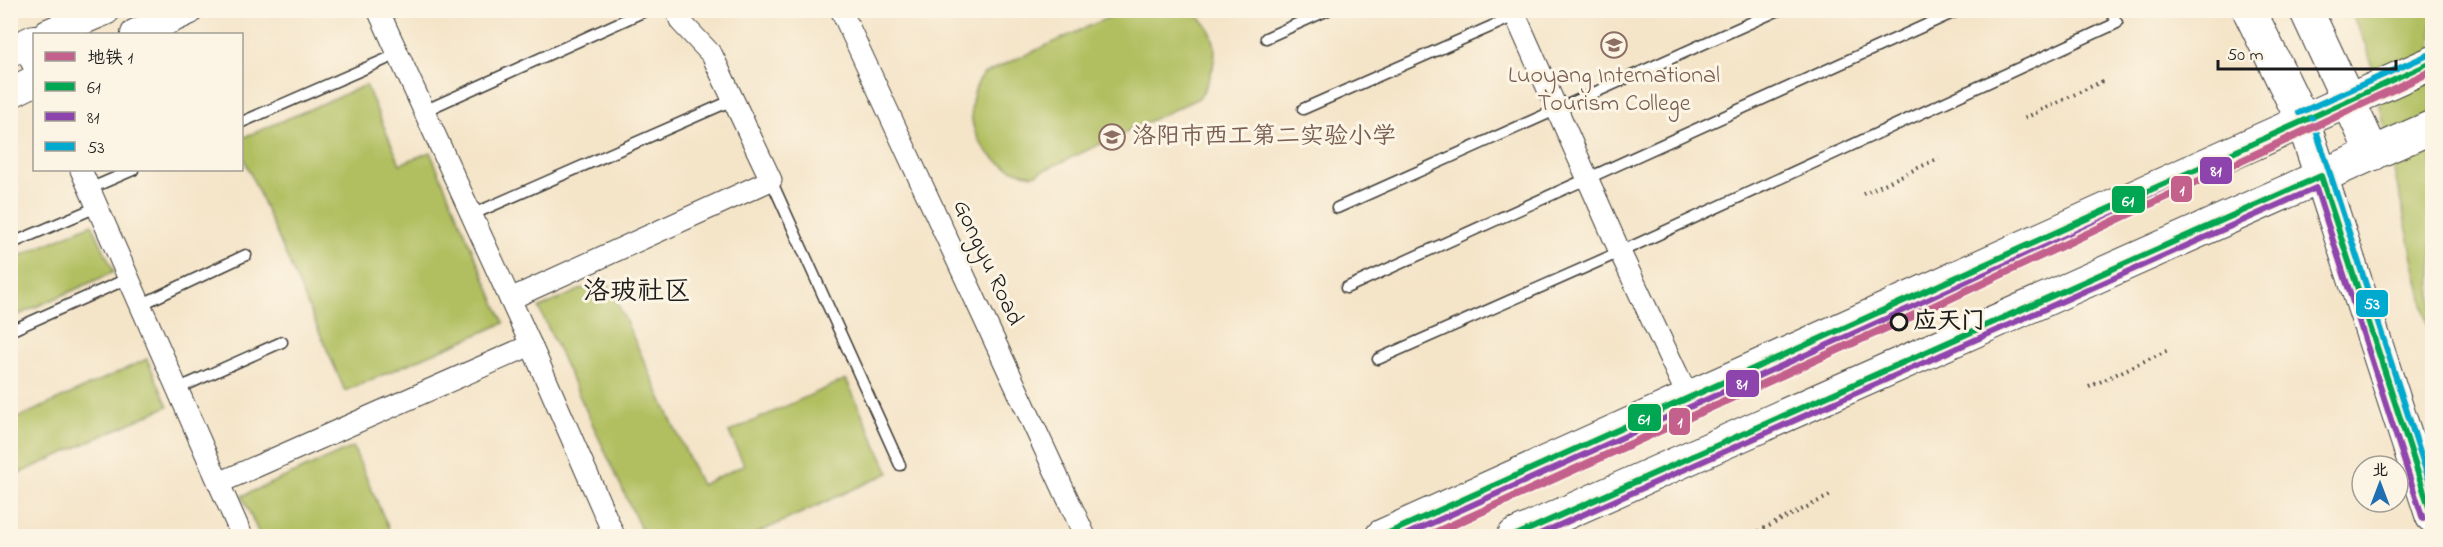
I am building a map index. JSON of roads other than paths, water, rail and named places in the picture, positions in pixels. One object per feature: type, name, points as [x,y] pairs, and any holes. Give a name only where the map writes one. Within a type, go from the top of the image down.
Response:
[{"type":"main road","points":[[58,33],[105,10]]},
{"type":"main road","points":[[138,33],[188,10]]},
{"type":"main road","points":[[2249,10],[2303,121],[2433,516]]},
{"type":"main road","points":[[2306,10],[2373,154]]},
{"type":"main road","points":[[1382,537],[2433,63]]},
{"type":"main road","points":[[10,93],[33,82]]},
{"type":"main road","points":[[1514,537],[2433,127]]},
{"type":"street","points":[[378,10],[614,533],[607,537]]},
{"type":"street","points":[[510,299],[771,180],[712,55],[681,22],[676,10]]},
{"type":"street","name":"Gongyu Road","points":[[841,10],[1085,537]]},
{"type":"street","points":[[1514,14],[1620,252],[1689,399]]},
{"type":"street","points":[[89,188],[242,537]]},
{"type":"street","points":[[219,483],[531,345]]},
{"type":"lane","points":[[424,111],[646,10]]},
{"type":"lane","points":[[1266,38],[1328,10]]},
{"type":"lane","points":[[1336,208],[1558,111],[1779,10]]},
{"type":"lane","points":[[1346,288],[1959,10]]},
{"type":"lane","points":[[1378,359],[1620,252],[1854,142],[2117,23],[2110,10]]},
{"type":"lane","points":[[1303,109],[1514,14]]},
{"type":"lane","points":[[243,122],[398,54]]},
{"type":"lane","points":[[471,215],[733,100]]},
{"type":"lane","points":[[10,244],[89,188],[131,171]]},
{"type":"lane","points":[[771,180],[900,465]]},
{"type":"lane","points":[[140,304],[246,255]]},
{"type":"lane","points":[[10,331],[129,278]]},
{"type":"lane","points":[[177,389],[282,342]]},
{"type":"metro line","name":"1","points":[[1428,536],[1930,308],[2432,71]]},
{"type":"place","name":"Luoyang International Tourism College","points":[[1614,45]]},
{"type":"place","name":"洛阳市西工第二实验小学","points":[[1112,137]]},
{"type":"place","name":"应天门","points":[[1899,322]]},
{"type":"district","name":"洛玻社区","points":[[637,292]]}]
